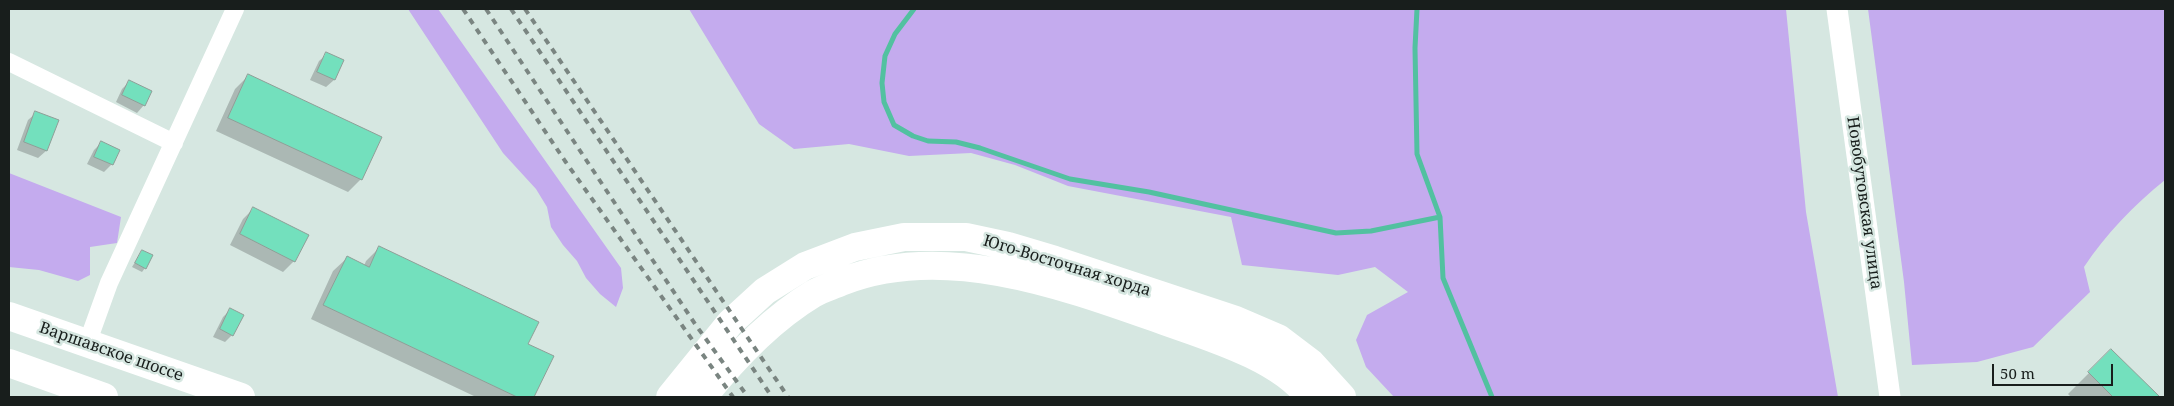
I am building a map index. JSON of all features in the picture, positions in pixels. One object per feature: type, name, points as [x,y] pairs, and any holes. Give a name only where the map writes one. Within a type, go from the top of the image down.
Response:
[{"type":"main road","name":"Юго-Восточная хорда","points":[[670,397],[730,323],[765,291],[805,266],[855,247],[904,237],[966,237],[1008,246],[1236,320],[1278,338],[1311,363],[1342,397]]},
{"type":"main road","name":"Юго-Восточная хорда","points":[[703,397],[744,351],[775,321],[814,293],[860,275],[909,265],[964,266],[1093,296],[1242,349],[1277,370],[1310,397]]},
{"type":"main road","name":"Варшавское шоссе","points":[[9,316],[241,397]]},
{"type":"main road","points":[[9,363],[104,397]]},
{"type":"street","points":[[87,344],[109,283],[236,9]]},
{"type":"street","name":"Новобутовская улица","points":[[1837,9],[1889,393]]},
{"type":"street","points":[[9,62],[174,142]]},
{"type":"shaded area","points":[[408,9],[438,9],[621,268],[623,288],[616,307],[600,294],[586,278],[577,261],[551,227],[547,207],[536,189],[503,153]]},
{"type":"shaded area","points":[[689,9],[1786,9],[1806,212],[1838,397],[1394,397],[1366,367],[1356,340],[1367,315],[1408,292],[1375,267],[1338,275],[1242,265],[1231,217],[1068,186],[1015,165],[971,153],[909,156],[849,144],[794,149],[759,124]]},
{"type":"shaded area","points":[[1868,9],[2165,9],[2165,180],[2142,200],[2111,232],[2084,267],[2090,292],[2033,347],[1977,362],[1912,365],[1904,282]]},
{"type":"shaded area","points":[[9,173],[121,217],[117,243],[90,247],[90,275],[78,281],[39,270],[9,267]]},
{"type":"building","points":[[326,52],[344,60],[335,80],[317,72]]},
{"type":"building","points":[[248,74],[382,137],[362,180],[228,118]]},
{"type":"building","points":[[129,80],[152,91],[145,106],[122,95]]},
{"type":"building","points":[[35,111],[59,120],[47,151],[24,142]]},
{"type":"building","points":[[101,141],[120,150],[113,165],[94,157]]},
{"type":"building","points":[[253,207],[309,235],[295,262],[240,234]]},
{"type":"building","points":[[379,246],[539,322],[528,344],[554,356],[534,397],[517,397],[323,305],[347,256],[369,267]]},
{"type":"building","points":[[142,250],[153,255],[146,269],[135,263]]},
{"type":"building","points":[[230,308],[244,315],[233,336],[220,329]]},
{"type":"building","points":[[2111,349],[2160,397],[2113,397],[2088,372]]},
{"type":"waterway","points":[[914,9],[895,34],[885,56],[882,83],[884,102],[894,125],[913,136],[928,141],[956,142],[980,148],[1070,179],[1149,192],[1336,233],[1371,231],[1440,217]]},
{"type":"waterway","points":[[1417,9],[1415,48],[1417,154],[1440,217],[1443,278],[1492,397]]},
{"type":"railway","points":[[463,9],[565,161],[733,397]]},
{"type":"railway","points":[[486,9],[695,324],[748,397]]},
{"type":"railway","points":[[511,9],[772,397]]},
{"type":"railway","points":[[525,9],[788,397]]}]
